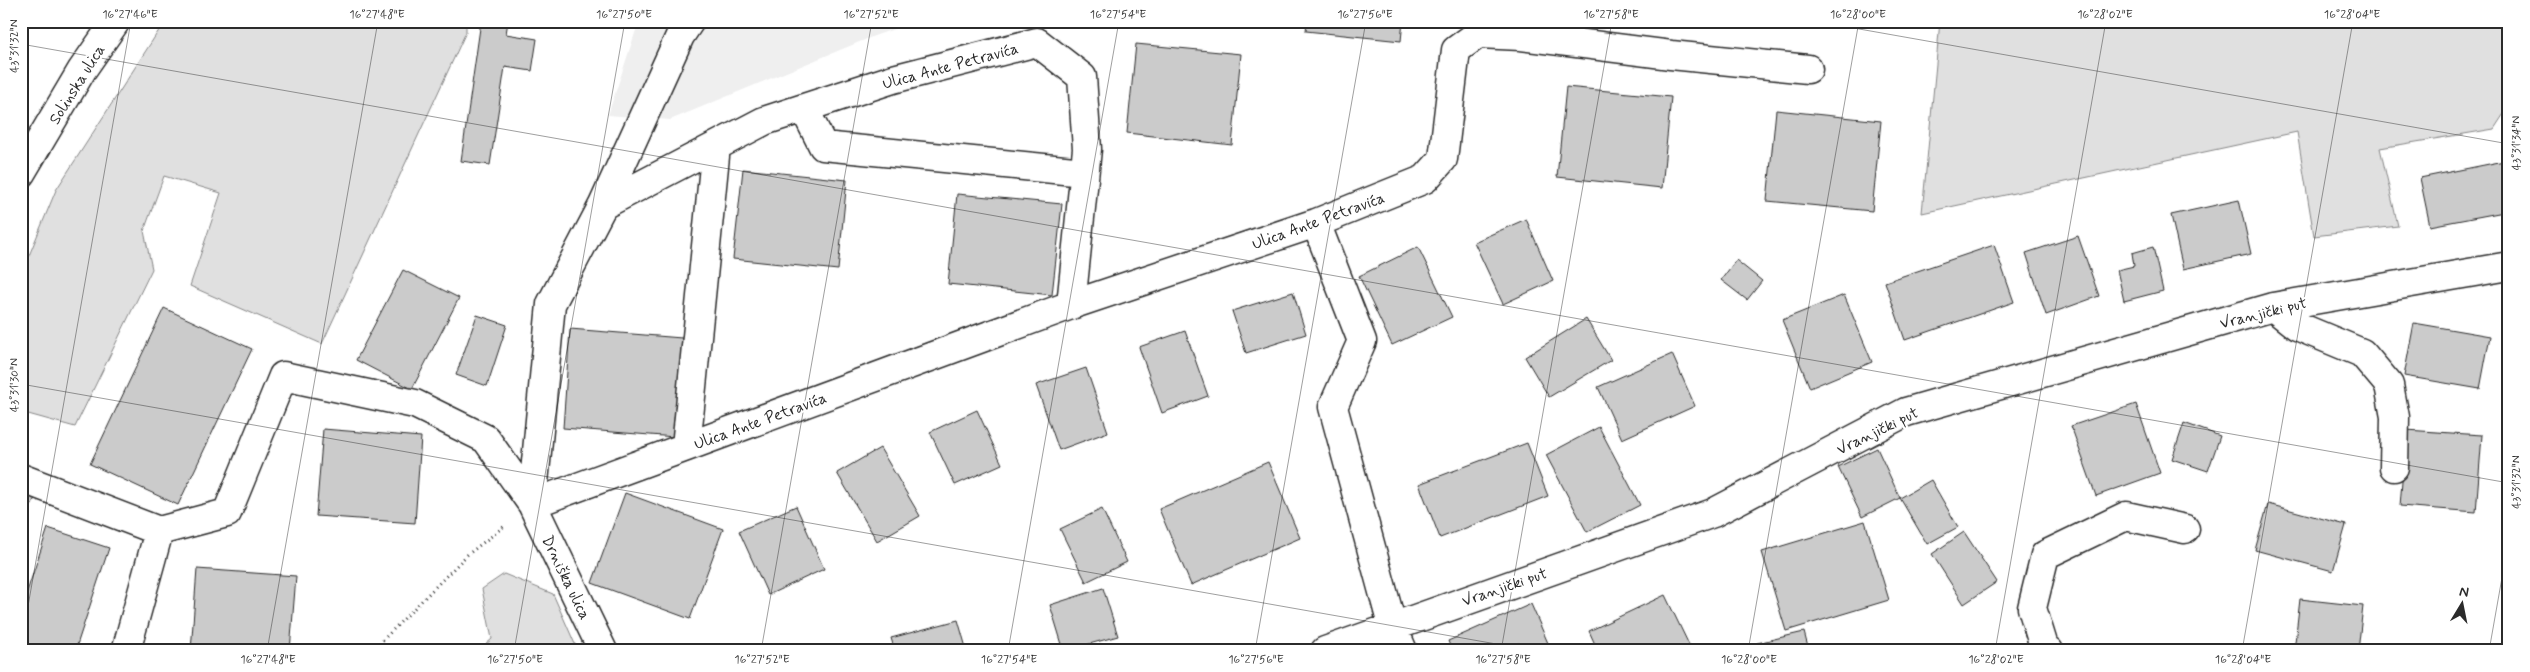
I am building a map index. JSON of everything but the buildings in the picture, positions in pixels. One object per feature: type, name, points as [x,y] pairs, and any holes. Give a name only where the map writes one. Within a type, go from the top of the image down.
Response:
[{"type":"street","name":"Solinska ulica","points":[[21,173],[82,70],[116,21]]},
{"type":"street","points":[[532,504],[551,304],[603,205],[685,29]]},
{"type":"street","name":"Ulica Ante Petravića","points":[[532,504],[1071,305],[1316,223],[1425,179],[1443,159],[1456,50],[1478,34],[1521,36],[1671,55],[1808,69]]},
{"type":"street","name":"Ulica Ante Petravića","points":[[603,205],[764,121],[893,79],[1037,42],[1082,77],[1086,149],[1071,305]]},
{"type":"street","points":[[804,108],[823,146],[1084,172]]},
{"type":"street","points":[[686,447],[716,146]]},
{"type":"street","points":[[1316,223],[1362,341],[1333,407],[1392,625],[1403,651]]},
{"type":"street","name":"Vranjički put","points":[[1325,651],[1392,625],[1713,513],[1906,412],[2273,307],[2509,266]]},
{"type":"street","points":[[2273,307],[2297,326],[2362,353],[2389,385],[2395,417],[2394,468]]},
{"type":"street","points":[[21,478],[159,531],[227,513],[283,376],[415,404],[486,439],[532,504]]},
{"type":"street","name":"Drniška ulica","points":[[532,504],[603,651]]},
{"type":"street","points":[[2049,651],[2045,650],[2032,608],[2045,555],[2126,516],[2185,529]]},
{"type":"street","points":[[126,651],[159,531]]},
{"type":"path","points":[[372,651],[467,555],[532,504]]},
{"type":"shaded area","points":[[165,21],[466,21],[466,32],[322,344],[190,286],[221,193],[164,176],[144,231],[152,269],[75,427],[21,412],[21,275],[56,190]]},
{"type":"shaded area","points":[[639,21],[917,21],[874,36],[670,120],[608,115]]},
{"type":"shaded area","points":[[1940,21],[2509,21],[2509,106],[2494,129],[2380,148],[2398,226],[2314,236],[2297,132],[1922,213]]},
{"type":"shaded area","points":[[504,574],[553,594],[578,651],[478,651],[492,639],[482,589]]}]
